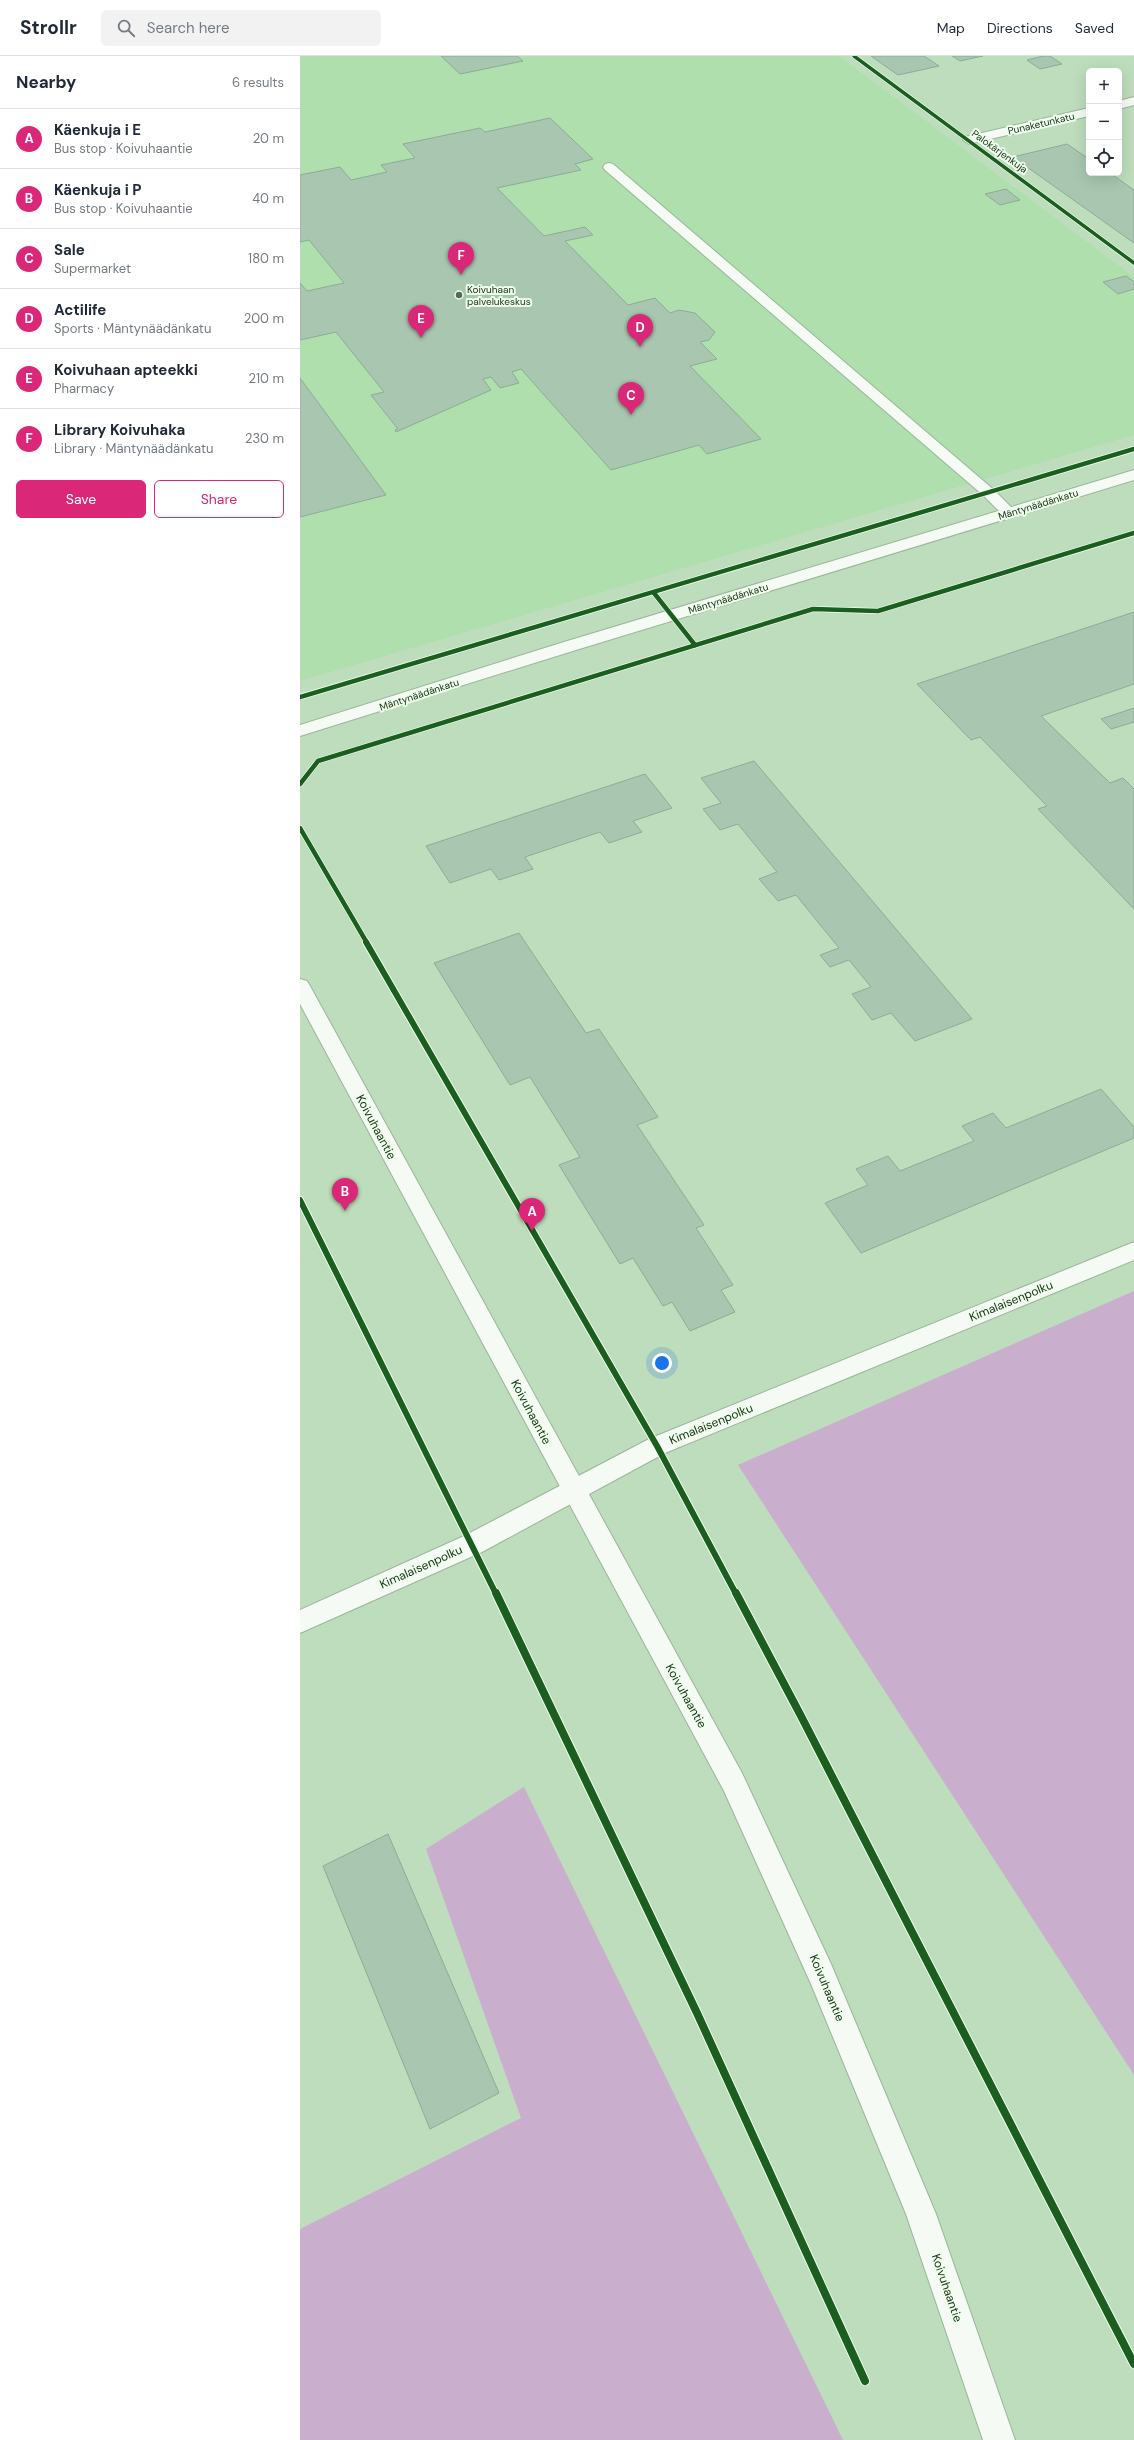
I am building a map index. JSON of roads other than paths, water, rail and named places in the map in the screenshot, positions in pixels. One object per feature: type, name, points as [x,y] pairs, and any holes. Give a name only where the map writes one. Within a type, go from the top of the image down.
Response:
[{"type":"street","points":[[1122,104],[1134,101]]},
{"type":"street","name":"Punaketunkatu","points":[[969,140],[1086,113]]},
{"type":"street","points":[[609,167],[989,493],[1008,512]]},
{"type":"street","name":"Mäntynäädänkatu","points":[[300,731],[1008,512],[1134,475]]},
{"type":"street","name":"Koivuhaantie","points":[[300,986],[733,1782],[822,1974],[921,2214],[999,2440]]},
{"type":"street","name":"Kimalaisenpolku","points":[[300,1622],[473,1544],[574,1492],[657,1446],[1134,1251]]},
{"type":"place","name":"Library Koivuhaka","points":[[461,275]]},
{"type":"place","name":"Koivuhaan palvelukeskus","points":[[459,295]]},
{"type":"place","name":"Koivuhaan apteekki","points":[[421,338]]},
{"type":"place","name":"Actilife","points":[[640,347]]},
{"type":"place","name":"Sale","points":[[631,415]]},
{"type":"place","name":"Käenkuja i P","points":[[345,1211]]},
{"type":"place","name":"Käenkuja i E","points":[[532,1231]]}]
